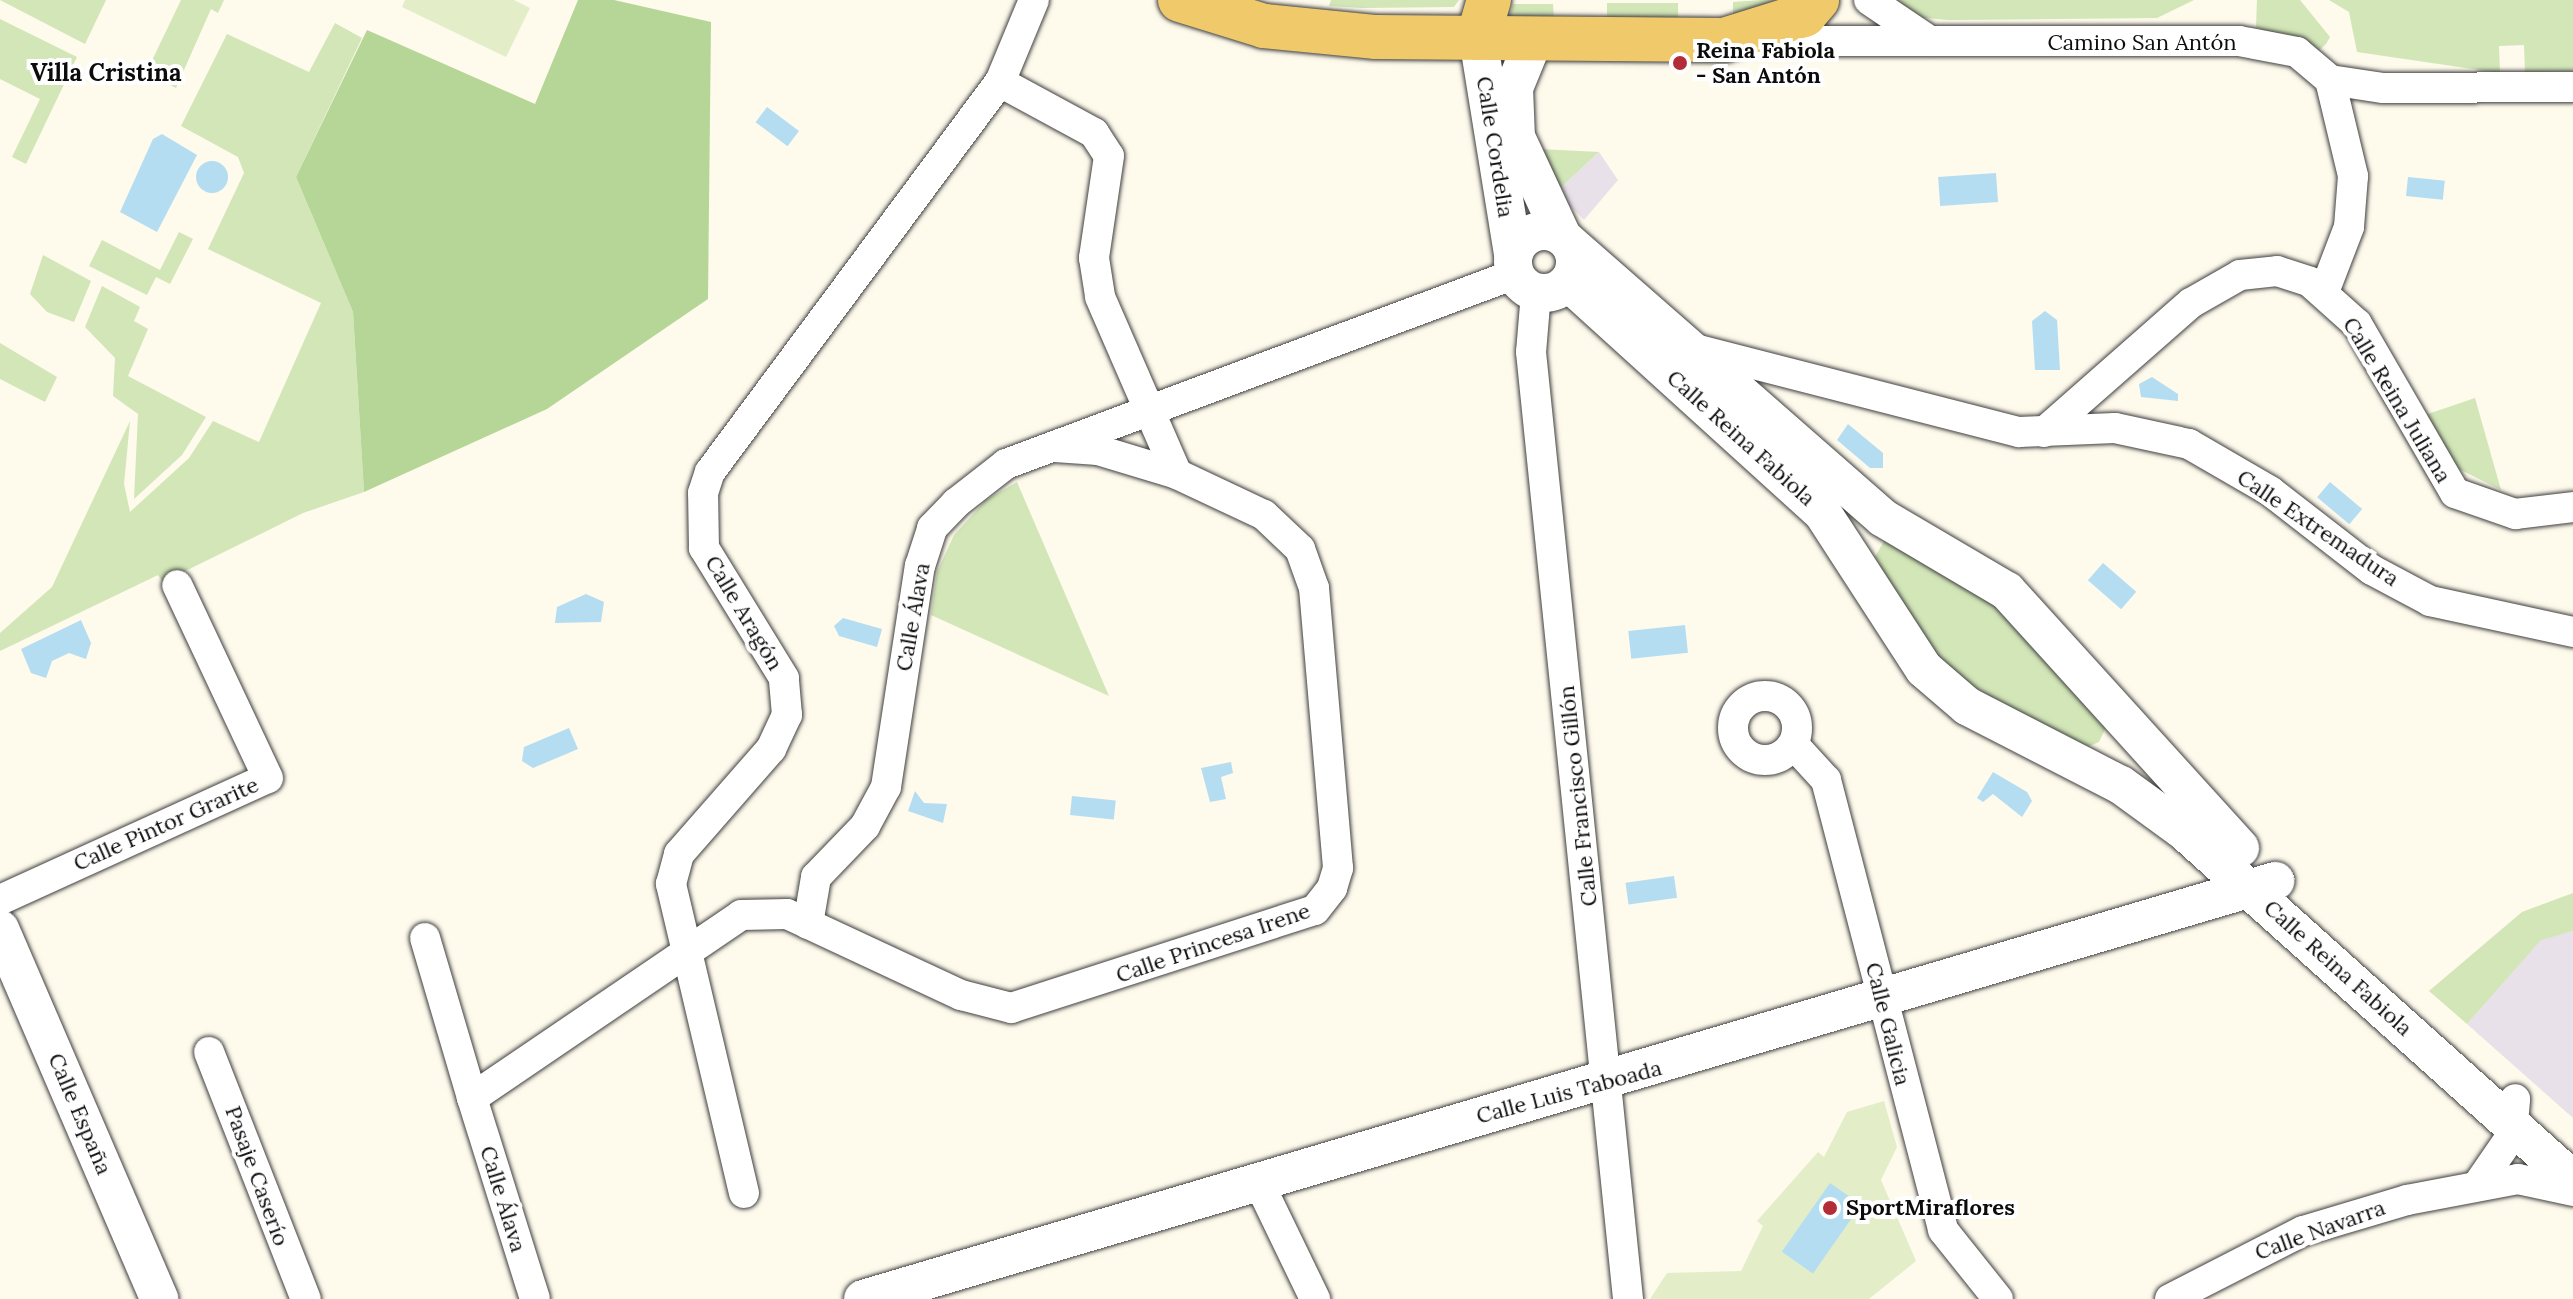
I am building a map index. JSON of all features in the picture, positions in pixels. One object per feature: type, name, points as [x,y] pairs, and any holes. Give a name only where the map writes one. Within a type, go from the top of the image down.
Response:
[{"type":"main road","name":"Camino San Antón","points":[[1180,0],[1264,26],[1483,19],[1534,39],[1724,40],[1804,15],[1817,0]]},
{"type":"street","points":[[1034,0],[1000,82],[1094,133],[1109,156],[1094,258],[1100,297],[1147,412],[1177,474]]},
{"type":"street","name":"Camino San Antón","points":[[1869,0],[1912,35],[1943,45]]},
{"type":"street","name":"Calle Cordelia","points":[[1483,19],[1533,276]]},
{"type":"street","name":"Calle Cordelia","points":[[1534,39],[1514,88],[1516,137],[1566,240]]},
{"type":"street","name":"Camino San Antón","points":[[1724,40],[1943,45],[2239,41],[2297,52],[2330,80]]},
{"type":"street","points":[[2324,292],[2349,227],[2353,176],[2330,80],[2383,88],[2573,87]]},
{"type":"street","name":"Calle Aragón","points":[[744,1193],[684,958],[671,884],[679,854],[771,749],[787,715],[784,678],[704,548],[701,517],[710,472],[1000,82]]},
{"type":"street","points":[[1533,233],[1566,240],[1576,263],[1533,276],[1533,233]]},
{"type":"street","name":"Calle Reina Fabiola","points":[[1566,240],[1883,518],[2007,591],[2262,885],[2515,1113],[2573,1180]]},
{"type":"street","name":"Calle Reina Juliana","points":[[2044,432],[2191,303],[2240,275],[2277,271],[2324,292],[2357,324],[2455,493],[2515,514],[2573,507]]},
{"type":"street","name":"Calle Reina Fabiola","points":[[1533,276],[1621,330],[1822,512],[1924,669],[1967,706],[2092,770],[2262,885]]},
{"type":"street","name":"Calle Álava","points":[[808,924],[816,877],[865,826],[886,787],[932,528],[1006,464],[1533,276]]},
{"type":"street","name":"Calle Francisco Gillón","points":[[1533,276],[1531,352],[1628,1299]]},
{"type":"street","name":"Calle Reina Fabiola","points":[[1621,330],[1690,348]]},
{"type":"street","name":"Calle Extremadura","points":[[1690,348],[2044,432],[2115,428],[2189,444],[2270,491],[2372,570],[2430,601],[2573,632]]},
{"type":"street","name":"Calle Princesa Irene","points":[[808,924],[961,995],[1011,1008],[1315,910],[1338,868],[1314,588],[1300,549],[1264,515],[1177,474],[1098,450],[1055,447]]},
{"type":"street","points":[[1851,554],[1857,538],[1883,518]]},
{"type":"street","name":"Calle Pintor Grarite","points":[[0,900],[268,778],[177,585]]},
{"type":"street","points":[[2092,770],[2116,750],[2119,721]]},
{"type":"street","name":"Calle Galicia","points":[[1793,744],[1826,780],[1943,1230],[1998,1299]]},
{"type":"street","name":"Calle Luis Taboada","points":[[863,1299],[2262,885]]},
{"type":"street","points":[[472,1098],[684,958],[741,915],[764,910],[808,924]]},
{"type":"street","name":"Calle España","points":[[0,929],[154,1298]]},
{"type":"street","name":"Calle Álava","points":[[425,938],[535,1299]]},
{"type":"street","name":"Pasaje Caserío","points":[[209,1052],[306,1299]]},
{"type":"street","points":[[2479,1183],[2515,1113]]},
{"type":"street","name":"Calle Reina Fabiola","points":[[2515,1113],[2573,1151]]},
{"type":"street","name":"Calle Navarra","points":[[2170,1299],[2303,1231],[2479,1183],[2518,1179],[2573,1191]]},
{"type":"street","points":[[1259,1183],[1315,1299]]},
{"type":"shaded area","points":[[1599,152],[1618,180],[1584,220],[1556,192]]},
{"type":"shaded area","points":[[2573,931],[2573,1118],[2467,1024],[2541,939]]},
{"type":"green space","points":[[0,0],[106,0],[85,44]]},
{"type":"green space","points":[[181,0],[224,0],[218,13],[211,9],[176,88],[146,73]]},
{"type":"green space","points":[[405,0],[514,0],[530,8],[506,57],[402,7]]},
{"type":"green space","points":[[578,0],[614,0],[711,22],[708,299],[547,409],[364,492],[353,312],[296,177],[367,30],[535,104]]},
{"type":"green space","points":[[1331,0],[1459,0],[1454,7],[1361,8],[1329,6]]},
{"type":"green space","points":[[1791,0],[1733,20],[1733,2]]},
{"type":"green space","points":[[1881,0],[2194,0],[2157,18],[1949,20],[1904,16]]},
{"type":"green space","points":[[2257,0],[2300,0],[2330,37],[2317,52],[2256,27]]},
{"type":"green space","points":[[2329,0],[2573,0],[2573,71],[2525,72],[2524,45],[2499,46],[2500,73],[2357,52],[2349,12]]},
{"type":"green space","points":[[1607,3],[1678,3],[1678,21],[1607,21]]},
{"type":"green space","points":[[1513,4],[1553,4],[1554,22],[1509,20]]},
{"type":"green space","points":[[0,19],[77,57],[26,164],[12,157],[40,99],[0,79]]},
{"type":"green space","points":[[335,23],[362,38],[296,177],[353,312],[364,492],[303,513],[163,582],[158,575],[0,651],[0,633],[52,587],[130,421],[124,484],[130,512],[189,458],[213,421],[259,442],[321,303],[208,249],[244,173],[238,157],[181,126],[227,34],[309,72]]},
{"type":"green space","points":[[1540,149],[1599,152],[1556,192]]},
{"type":"green space","points":[[179,232],[193,239],[170,284],[156,277],[147,295],[89,266],[102,240],[160,270]]},
{"type":"green space","points":[[43,255],[91,281],[74,322],[47,312],[30,294]]},
{"type":"green space","points":[[102,286],[140,307],[134,321],[148,329],[128,376],[206,417],[182,455],[134,499],[138,414],[113,396],[115,358],[85,327]]},
{"type":"green space","points":[[0,343],[57,377],[45,402],[0,379]]},
{"type":"green space","points":[[2475,398],[2501,490],[2455,467],[2425,415]]},
{"type":"green space","points":[[1017,482],[1109,696],[931,615],[937,572],[954,535],[986,500]]},
{"type":"green space","points":[[1884,541],[1906,543],[2020,615],[2106,727],[2099,742],[2077,751],[1933,661],[1875,557]]},
{"type":"green space","points":[[2573,893],[2573,931],[2541,940],[2467,1024],[2429,991],[2522,912]]},
{"type":"green space","name":"SportMiraflores","points":[[1884,1101],[1897,1147],[1881,1180],[1916,1261],[1869,1299],[1650,1299],[1667,1273],[1741,1271],[1763,1226],[1757,1221],[1818,1152],[1824,1157],[1847,1112]]},
{"type":"water","points":[[767,107],[799,131],[788,146],[756,122]]},
{"type":"water","points":[[162,134],[197,155],[157,232],[120,212],[153,139]]},
{"type":"water","points":[[212,161],[223,166],[228,177],[223,188],[212,193],[201,188],[196,177],[201,166]]},
{"type":"water","points":[[1996,173],[1998,202],[1940,206],[1938,177]]},
{"type":"water","points":[[2408,177],[2445,181],[2443,200],[2406,196]]},
{"type":"water","points":[[2045,311],[2057,320],[2060,370],[2035,370],[2032,321]]},
{"type":"water","points":[[2152,377],[2178,394],[2178,401],[2141,397],[2139,384]]},
{"type":"water","points":[[1848,424],[1883,453],[1883,468],[1870,468],[1837,440]]},
{"type":"water","points":[[2330,482],[2362,509],[2349,524],[2317,497]]},
{"type":"water","points":[[2103,563],[2136,592],[2121,609],[2088,580]]},
{"type":"water","points":[[586,594],[604,602],[601,622],[555,623],[557,607]]},
{"type":"water","points":[[843,618],[882,629],[877,647],[839,636],[834,626]]},
{"type":"water","points":[[81,620],[91,643],[86,659],[69,653],[52,661],[46,678],[31,673],[21,649]]},
{"type":"water","points":[[1685,625],[1688,653],[1631,659],[1628,631]]},
{"type":"water","points":[[569,728],[578,749],[533,768],[522,761],[524,747]]},
{"type":"water","points":[[1231,762],[1233,773],[1221,777],[1226,799],[1210,802],[1201,768]]},
{"type":"water","points":[[1993,772],[2027,792],[2032,801],[2022,817],[1993,794],[1983,802],[1977,798]]},
{"type":"water","points":[[915,791],[924,803],[947,804],[943,823],[908,811]]},
{"type":"water","points":[[1072,796],[1116,801],[1114,819],[1070,815]]},
{"type":"water","points":[[1674,876],[1677,898],[1629,905],[1625,883]]},
{"type":"water","points":[[1830,1183],[1861,1205],[1813,1274],[1782,1252]]},
{"type":"place","name":"Reina Fabiola - San Antón","points":[[1680,63]]},
{"type":"place","name":"SportMiraflores","points":[[1830,1208]]},
{"type":"district","name":"Villa Cristina","points":[[106,73]]}]
